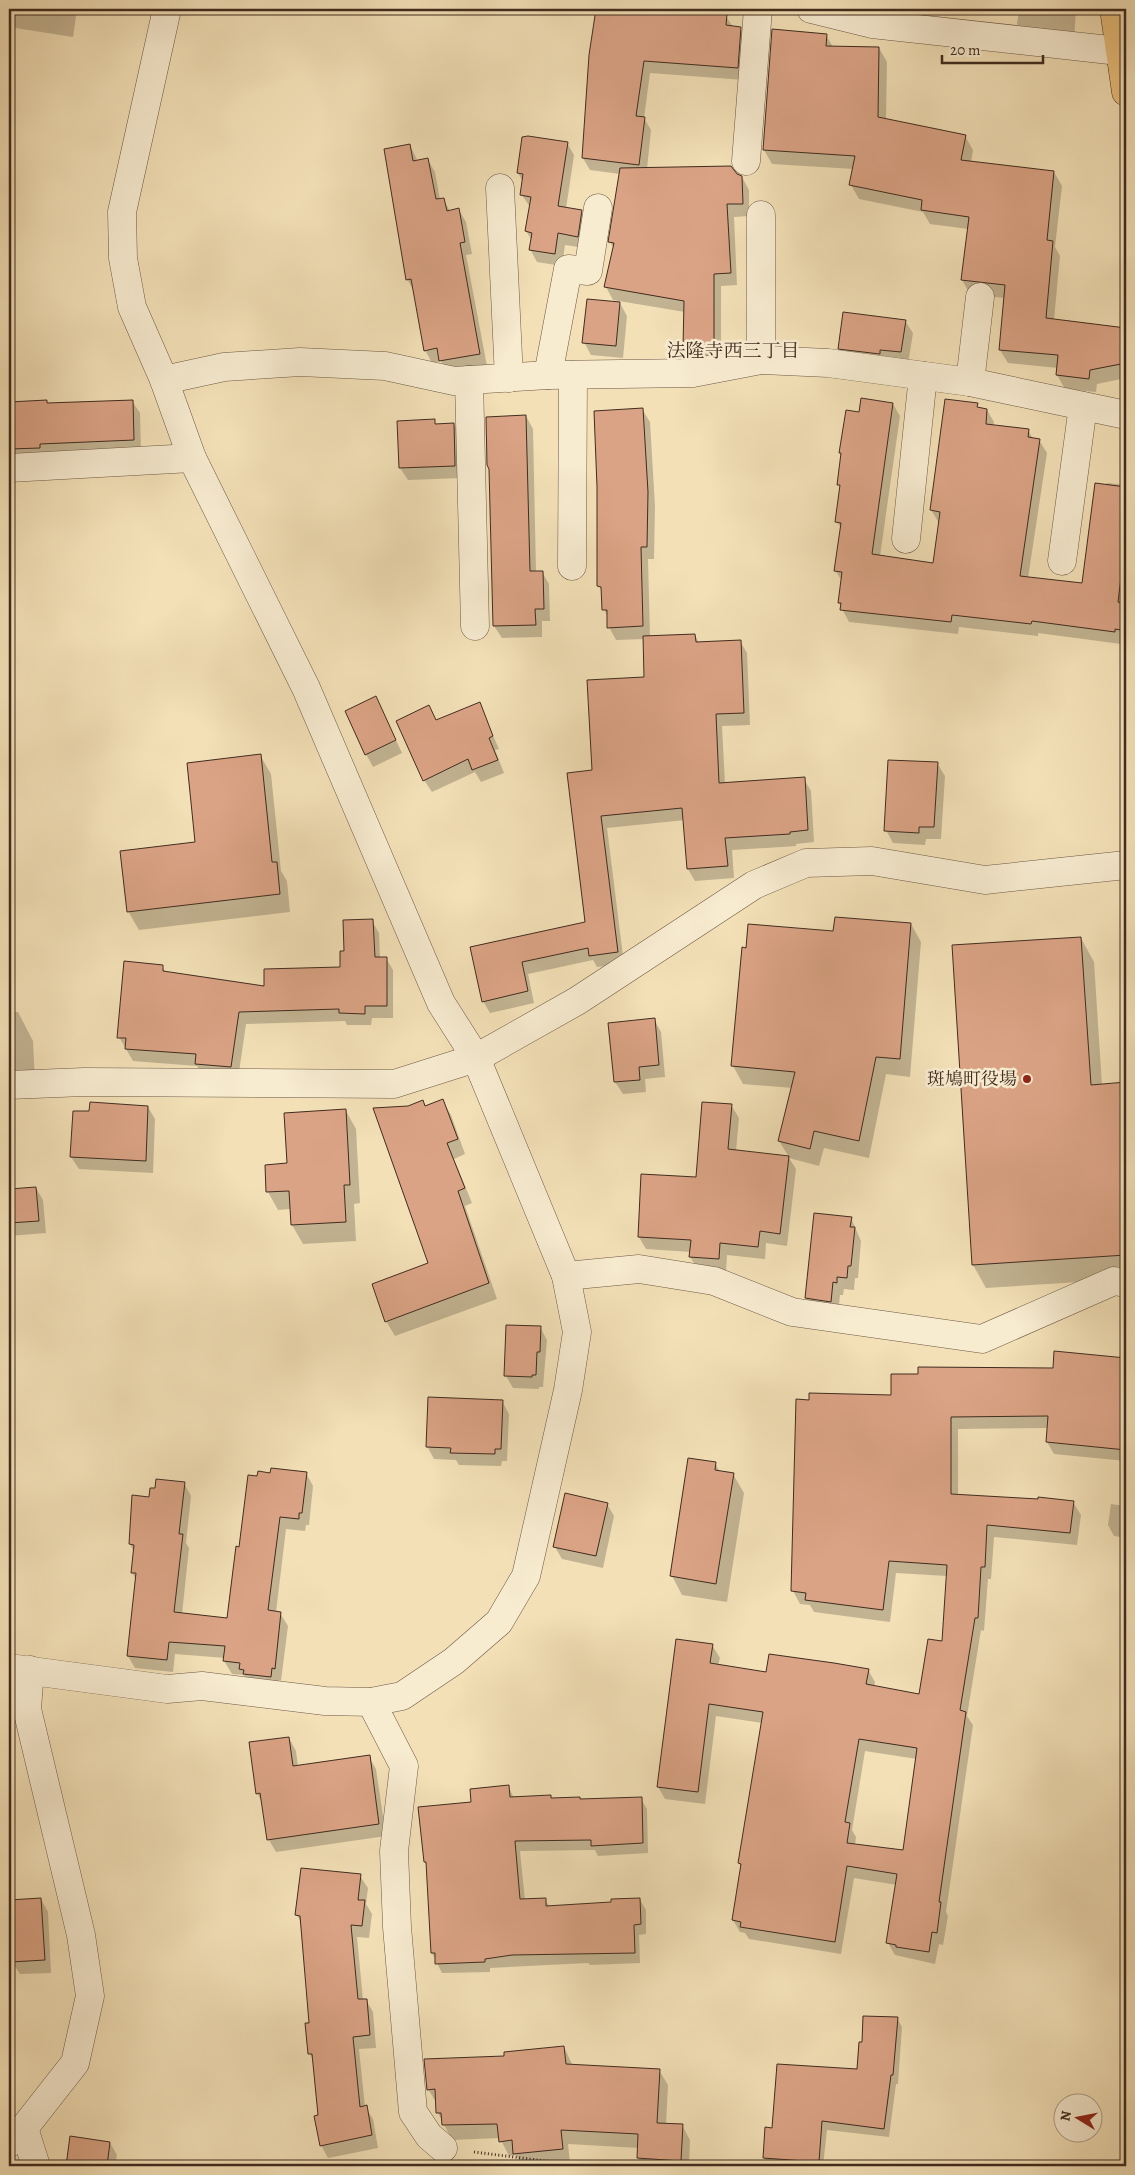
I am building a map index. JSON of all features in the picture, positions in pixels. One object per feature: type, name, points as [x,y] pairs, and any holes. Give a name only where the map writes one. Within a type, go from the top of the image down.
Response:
[{"type":"highway","points":[[1114,9],[1126,92]]},
{"type":"street","points":[[36,2166],[16,2135],[75,2064],[90,1996],[82,1935],[27,1709],[20,1669],[167,1689],[202,1686],[325,1701],[371,1702],[402,1696],[454,1661],[499,1622],[526,1576],[568,1390],[577,1332],[566,1276],[476,1058],[441,1003],[306,688],[192,458],[164,380],[132,307],[123,258],[122,212],[167,9]]},
{"type":"street","points":[[746,161],[758,9]]},
{"type":"street","points":[[811,9],[872,24],[1119,51]]},
{"type":"street","points":[[500,188],[509,378]]},
{"type":"street","points":[[572,566],[560,375],[568,269],[588,271],[598,208]]},
{"type":"street","points":[[761,215],[761,360]]},
{"type":"street","points":[[970,382],[980,297]]},
{"type":"street","points":[[164,380],[224,367],[300,362],[385,366],[454,381],[560,375],[693,373],[761,360],[828,363],[970,382],[1126,416]]},
{"type":"street","points":[[906,539],[922,376]]},
{"type":"street","points":[[469,380],[476,626]]},
{"type":"street","points":[[1062,561],[1083,406]]},
{"type":"street","points":[[9,468],[192,458]]},
{"type":"street","points":[[9,1085],[84,1082],[394,1084],[476,1058],[577,1002],[754,885],[806,863],[872,861],[985,880],[1126,865]]},
{"type":"street","points":[[566,1276],[639,1269],[714,1281],[792,1312],[982,1339],[1114,1281],[1126,1283]]},
{"type":"street","points":[[371,1702],[404,1766],[394,1851],[398,1927],[413,2112],[429,2136],[443,2148]]},
{"type":"path","points":[[443,2148],[585,2166]]},
{"type":"building","points":[[596,9],[624,12],[624,9],[720,9],[720,14],[727,14],[726,25],[741,27],[738,68],[644,61],[636,116],[645,117],[639,165],[582,158],[589,55]]},
{"type":"building","points":[[772,29],[827,34],[826,46],[879,47],[878,117],[966,135],[961,160],[1054,171],[1047,240],[1053,241],[1046,318],[1126,328],[1126,363],[1090,370],[1089,379],[1056,375],[1058,355],[999,350],[1005,285],[961,280],[969,217],[921,210],[922,200],[849,185],[855,156],[763,150]]},
{"type":"building","points":[[528,136],[568,142],[558,206],[582,210],[578,237],[558,233],[555,254],[529,250],[532,233],[525,231],[531,197],[520,195],[523,174],[517,173],[522,137]]},
{"type":"building","points":[[410,144],[413,161],[428,158],[436,199],[444,198],[447,211],[459,208],[465,242],[460,243],[480,354],[439,361],[437,348],[424,351],[411,279],[406,280],[384,149]]},
{"type":"building","points":[[731,166],[737,174],[742,176],[743,204],[727,204],[731,273],[714,274],[714,348],[683,347],[684,301],[604,287],[614,243],[608,242],[620,168]]},
{"type":"building","points":[[587,299],[620,302],[616,346],[582,343]]},
{"type":"building","points":[[843,312],[906,320],[901,352],[880,350],[880,354],[838,349]]},
{"type":"building","points":[[861,398],[893,403],[872,554],[933,563],[940,512],[930,510],[945,399],[978,403],[977,407],[987,409],[986,424],[1029,429],[1028,437],[1040,439],[1020,576],[1082,583],[1095,483],[1126,487],[1126,537],[1118,602],[1125,604],[1121,630],[1115,629],[1115,632],[1032,621],[1031,624],[952,615],[951,622],[840,610],[841,603],[838,603],[842,572],[834,571],[841,523],[835,522],[840,485],[837,485],[841,453],[839,453],[846,410],[859,412]]},
{"type":"building","points":[[47,400],[47,403],[133,400],[134,440],[40,444],[40,448],[9,449],[9,402]]},
{"type":"building","points":[[643,408],[648,492],[647,547],[641,547],[643,626],[607,628],[607,610],[602,610],[601,587],[597,586],[597,487],[594,411]]},
{"type":"building","points":[[526,415],[530,571],[543,571],[544,609],[535,609],[536,625],[493,626],[486,417]]},
{"type":"building","points":[[435,419],[435,424],[454,423],[455,466],[399,468],[397,421]]},
{"type":"building","points":[[695,634],[696,642],[741,640],[744,713],[716,714],[719,783],[805,777],[808,830],[790,832],[790,834],[725,838],[728,866],[687,869],[682,808],[601,816],[618,952],[589,956],[588,948],[522,962],[528,991],[482,1002],[470,947],[585,922],[567,773],[592,770],[587,680],[644,677],[643,636]]},
{"type":"building","points":[[376,696],[396,740],[365,755],[345,711]]},
{"type":"building","points":[[480,702],[493,736],[489,738],[498,760],[472,770],[468,759],[423,781],[396,721],[429,705],[436,720]]},
{"type":"building","points":[[261,754],[272,862],[277,862],[280,894],[127,912],[120,851],[195,842],[187,763]]},
{"type":"building","points":[[888,760],[938,762],[934,827],[919,827],[919,833],[884,831]]},
{"type":"building","points":[[835,917],[911,923],[900,1059],[876,1057],[859,1141],[814,1131],[810,1149],[778,1141],[795,1072],[731,1066],[742,947],[746,948],[748,924],[833,931]]},
{"type":"building","points":[[373,919],[375,957],[387,957],[387,1006],[365,1006],[365,1014],[339,1013],[339,1009],[239,1012],[231,1067],[195,1064],[196,1054],[125,1049],[126,1038],[117,1038],[124,961],[163,965],[163,971],[264,986],[264,969],[340,967],[340,951],[344,951],[343,920]]},
{"type":"building","points":[[1081,937],[1091,1085],[1126,1082],[1126,1255],[972,1265],[952,945]]},
{"type":"building","points":[[655,1018],[659,1065],[639,1067],[640,1080],[614,1082],[608,1023]]},
{"type":"building","points":[[443,1099],[458,1139],[447,1143],[465,1188],[458,1191],[489,1283],[385,1322],[372,1284],[428,1263],[373,1108],[408,1106],[423,1100],[425,1106]]},
{"type":"building","points":[[90,1102],[148,1106],[146,1161],[70,1157],[73,1111],[89,1111]]},
{"type":"building","points":[[702,1102],[732,1104],[728,1149],[789,1156],[780,1234],[760,1231],[758,1247],[720,1243],[719,1259],[689,1257],[691,1240],[638,1237],[641,1174],[696,1177]]},
{"type":"building","points":[[346,1109],[350,1185],[344,1185],[346,1222],[291,1225],[289,1191],[266,1192],[265,1165],[287,1163],[284,1113]]},
{"type":"building","points":[[36,1187],[39,1221],[9,1223],[9,1189]]},
{"type":"building","points":[[814,1213],[852,1217],[850,1227],[855,1227],[851,1266],[848,1266],[847,1278],[837,1277],[837,1283],[833,1282],[831,1302],[805,1298]]},
{"type":"building","points":[[506,1325],[541,1326],[540,1352],[537,1352],[536,1375],[532,1375],[532,1377],[504,1376]]},
{"type":"building","points":[[1054,1351],[1126,1358],[1126,1450],[1046,1442],[1048,1416],[951,1417],[951,1494],[1038,1499],[1038,1497],[1074,1501],[1070,1533],[987,1525],[985,1567],[981,1567],[978,1618],[975,1618],[960,1710],[966,1712],[939,1902],[941,1902],[937,1933],[932,1932],[929,1952],[896,1947],[896,1945],[886,1943],[897,1874],[847,1866],[835,1942],[740,1927],[741,1922],[732,1920],[741,1864],[738,1863],[763,1712],[709,1704],[698,1792],[657,1787],[676,1639],[713,1644],[710,1663],[766,1672],[769,1654],[834,1663],[869,1669],[866,1684],[919,1694],[928,1639],[942,1641],[947,1565],[889,1561],[883,1610],[805,1600],[806,1593],[791,1591],[796,1399],[809,1400],[809,1393],[891,1395],[891,1374],[918,1374],[918,1367],[1053,1368]],"holes":[[[859,1739],[917,1748],[903,1850],[847,1843],[850,1823],[845,1822]]]},
{"type":"building","points":[[428,1397],[503,1400],[501,1449],[495,1449],[495,1454],[450,1453],[451,1448],[426,1447]]},
{"type":"building","points":[[688,1458],[716,1462],[715,1470],[734,1473],[716,1584],[670,1576]]},
{"type":"building","points":[[271,1468],[307,1472],[302,1513],[299,1513],[299,1519],[280,1517],[268,1610],[281,1612],[275,1669],[272,1668],[271,1677],[243,1674],[244,1670],[239,1669],[240,1663],[223,1661],[225,1646],[169,1642],[167,1660],[127,1656],[136,1573],[131,1573],[134,1545],[129,1544],[132,1495],[149,1497],[150,1488],[155,1488],[156,1479],[185,1482],[179,1534],[183,1534],[174,1612],[227,1618],[236,1546],[239,1547],[248,1475],[257,1476],[258,1471],[270,1473]]},
{"type":"building","points":[[565,1493],[608,1503],[596,1556],[553,1547]]},
{"type":"building","points":[[289,1737],[293,1766],[370,1755],[379,1824],[267,1840],[260,1793],[256,1794],[249,1742]]},
{"type":"building","points":[[509,1785],[510,1797],[551,1795],[551,1798],[580,1797],[580,1799],[642,1797],[643,1843],[591,1846],[591,1840],[515,1841],[520,1899],[546,1898],[546,1906],[611,1902],[611,1899],[640,1898],[641,1924],[634,1925],[635,1953],[512,1955],[485,1959],[485,1962],[435,1964],[435,1953],[431,1953],[426,1862],[424,1862],[418,1807],[471,1802],[470,1789]]},
{"type":"building","points":[[301,1868],[361,1874],[358,1900],[365,1900],[362,1926],[351,1925],[358,1999],[367,1999],[370,2035],[353,2037],[360,2107],[367,2105],[372,2135],[320,2146],[314,2116],[318,2115],[312,2054],[308,2054],[305,2023],[309,2023],[300,1916],[295,1915]]},
{"type":"building","points":[[41,1898],[45,1960],[11,1962],[9,1900]]},
{"type":"building","points":[[863,2016],[898,2017],[893,2075],[891,2075],[884,2129],[822,2121],[819,2162],[763,2158],[765,2127],[772,2128],[777,2064],[857,2069],[859,2042],[862,2042]]},
{"type":"building","points":[[564,2046],[566,2064],[660,2069],[657,2123],[683,2124],[681,2161],[637,2158],[638,2134],[561,2130],[563,2149],[513,2154],[512,2140],[499,2142],[497,2124],[442,2125],[441,2113],[436,2113],[435,2089],[427,2090],[424,2059],[504,2056],[504,2052]]},
{"type":"building","points":[[70,2136],[110,2142],[107,2166],[66,2166]]},
{"type":"place","name":"斑鳩町役場","points":[[1027,1079]]},
{"type":"district","name":"法隆寺西三丁目","points":[[733,351]]}]
